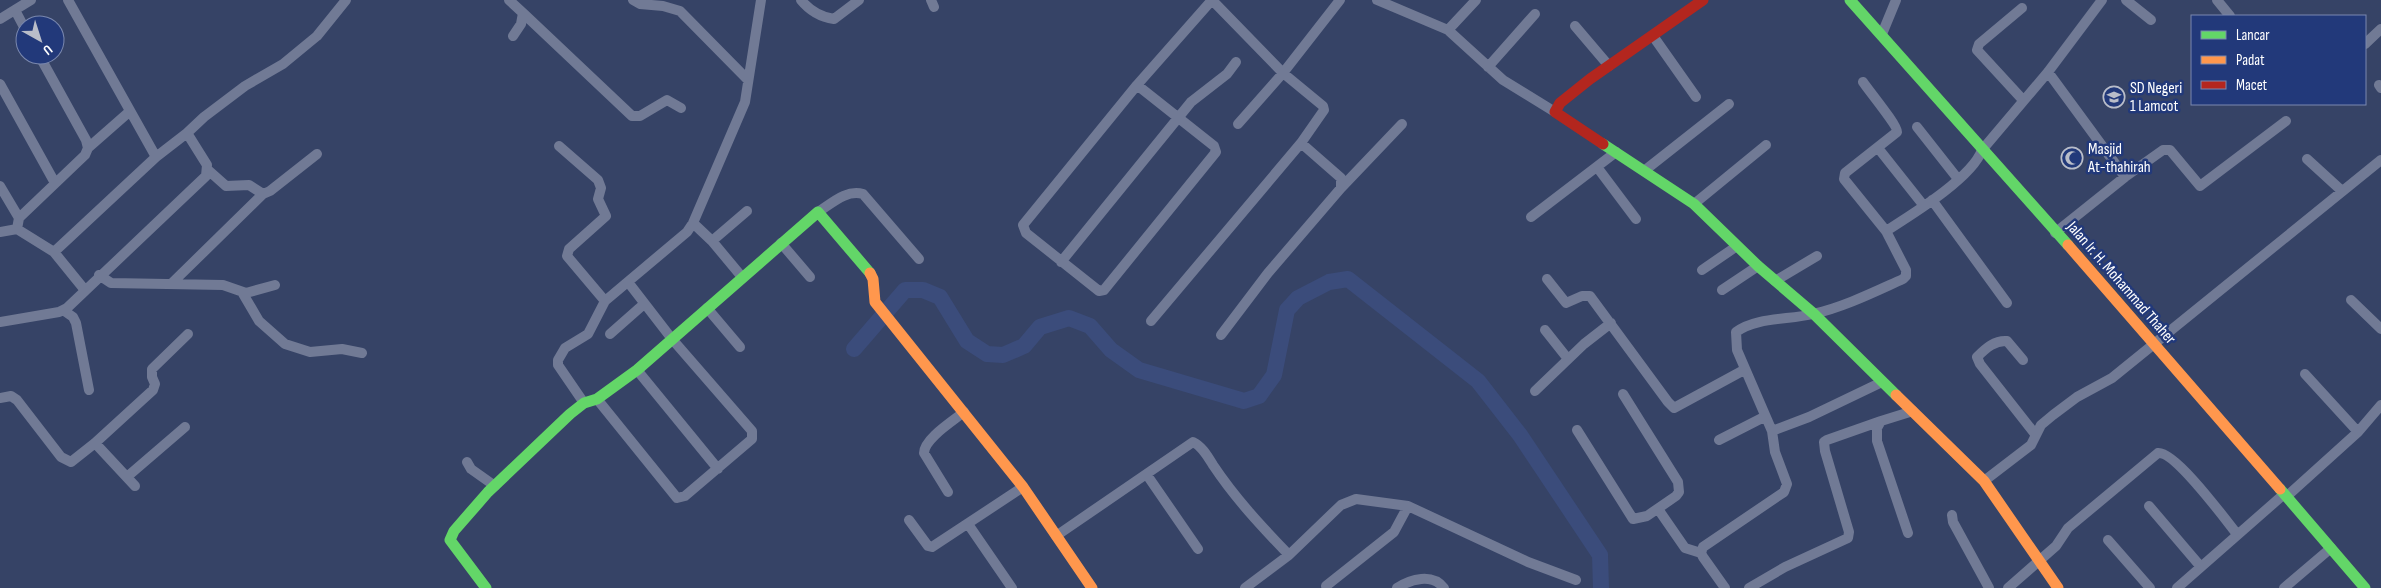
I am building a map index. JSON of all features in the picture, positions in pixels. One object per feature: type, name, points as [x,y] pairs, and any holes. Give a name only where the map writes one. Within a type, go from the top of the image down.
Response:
[{"type":"street","points":[[0,19],[31,0]]},
{"type":"street","points":[[68,0],[129,112],[156,157]]},
{"type":"street","points":[[54,252],[156,157],[210,112],[245,86],[283,64],[317,36],[346,0]]},
{"type":"street","points":[[509,0],[632,116],[640,116],[667,100],[681,108]]},
{"type":"street","points":[[633,0],[640,4],[663,6],[680,11],[748,80]]},
{"type":"street","points":[[584,404],[562,372],[558,360],[565,348],[588,334],[605,301],[687,232],[693,223],[745,102],[761,0]]},
{"type":"street","points":[[801,0],[808,9],[834,19],[859,0]]},
{"type":"street","points":[[1137,85],[1214,146],[1216,152],[1102,291],[1094,289],[1061,262],[1026,233],[1023,226],[1137,85],[1212,0],[1283,74],[1324,108],[1301,143],[1151,321]]},
{"type":"street","points":[[1238,124],[1283,74],[1340,0]]},
{"type":"street","points":[[1378,0],[1448,30],[1503,80],[1694,204],[1758,266],[1814,314],[1984,481],[2040,559],[2058,588]]},
{"type":"street","points":[[1448,30],[1476,0]]},
{"type":"street","points":[[1554,112],[1560,103],[1609,66],[1703,0]]},
{"type":"street","name":"Jalan Ir. H. Mohammad Thaher","points":[[1850,0],[2153,343],[2365,588]]},
{"type":"street","points":[[1882,34],[1896,0]]},
{"type":"street","points":[[1886,231],[1928,203],[1958,179],[1977,160],[1982,150],[2048,72],[2102,0]]},
{"type":"street","points":[[2126,0],[2151,20]]},
{"type":"street","points":[[2217,0],[2229,15]]},
{"type":"street","points":[[2022,8],[1978,44],[1977,50],[2023,100]]},
{"type":"street","points":[[15,10],[18,15]]},
{"type":"street","points":[[513,36],[521,24],[522,13]]},
{"type":"street","points":[[1488,67],[1535,14]]},
{"type":"street","points":[[1575,26],[1609,66]]},
{"type":"street","points":[[2366,43],[2381,29]]},
{"type":"street","points":[[1653,36],[1696,97]]},
{"type":"street","points":[[1061,262],[1191,102],[1228,74],[1236,62]]},
{"type":"street","points":[[45,65],[86,140],[88,148]]},
{"type":"street","points":[[2048,72],[2124,176]]},
{"type":"street","points":[[1701,552],[1707,544],[1786,488],[1787,484],[1775,452],[1772,431],[1764,417],[1737,350],[1736,332],[1754,324],[1814,314],[1855,300],[1906,276],[1906,270],[1886,231],[1844,176],[1851,168],[1894,136],[1898,128],[1877,103],[1863,82]]},
{"type":"street","points":[[0,84],[54,182]]},
{"type":"street","points":[[1644,171],[1730,104]]},
{"type":"street","points":[[17,229],[19,218],[54,182],[85,155],[88,148],[129,112]]},
{"type":"street","points":[[2055,233],[2124,176],[2166,150],[2170,150],[2196,184],[2200,186],[2286,121]]},
{"type":"street","points":[[1221,335],[1268,274],[1341,188],[1402,124]]},
{"type":"street","points":[[1917,126],[1958,179]]},
{"type":"street","points":[[0,322],[65,309],[206,176],[207,165],[187,133]]},
{"type":"street","points":[[1301,143],[1337,174],[1342,182],[1341,188]]},
{"type":"street","points":[[1694,204],[1766,145]]},
{"type":"street","points":[[559,146],[598,180],[601,188],[598,199],[606,216],[569,249],[567,256],[605,301]]},
{"type":"street","points":[[1878,148],[1928,203],[2007,303]]},
{"type":"street","points":[[1530,217],[1616,152]]},
{"type":"street","points":[[171,284],[263,194],[270,191],[317,154]]},
{"type":"street","points":[[2307,160],[2342,191]]},
{"type":"street","points":[[1984,481],[2030,445],[2041,424],[2077,396],[2112,378],[2381,160]]},
{"type":"street","points":[[1597,167],[1636,219]]},
{"type":"street","points":[[208,170],[226,186],[249,185],[263,194]]},
{"type":"street","points":[[0,186],[19,218]]},
{"type":"street","points":[[486,588],[450,540],[454,530],[492,489],[570,414],[584,404],[597,399],[637,370],[818,212],[845,195],[856,192],[863,194],[919,259]]},
{"type":"street","points":[[712,241],[747,211]]},
{"type":"street","points":[[818,212],[873,279],[873,298],[877,306],[888,316],[1023,487],[1092,588]]},
{"type":"street","points":[[693,223],[712,241],[742,277]]},
{"type":"street","points":[[0,232],[17,229],[54,252],[81,293]]},
{"type":"street","points":[[781,243],[810,277]]},
{"type":"street","points":[[1702,270],[1737,246]]},
{"type":"street","points":[[1775,281],[1817,256]]},
{"type":"street","points":[[1722,290],[1758,266]]},
{"type":"street","points":[[99,275],[111,283],[222,285],[242,292],[252,292],[275,285]]},
{"type":"street","points":[[1547,279],[1566,303],[1582,296],[1590,296],[1674,408],[1744,370]]},
{"type":"street","points":[[597,399],[677,498],[685,496],[718,469],[746,445],[753,435],[734,409],[672,339],[628,282]]},
{"type":"street","points":[[242,292],[260,321],[285,344],[310,352],[342,349],[362,353]]},
{"type":"street","points":[[2351,300],[2381,329]]},
{"type":"street","points":[[610,334],[644,304]]},
{"type":"street","points":[[707,308],[740,347]]},
{"type":"street","points":[[65,309],[76,323],[89,390]]},
{"type":"street","points":[[1535,391],[1611,323]]},
{"type":"street","points":[[1545,330],[1568,360]]},
{"type":"street","points":[[0,398],[10,396],[17,400],[67,461],[71,462],[95,443],[153,390],[156,384],[152,376],[152,369],[188,334]]},
{"type":"street","points":[[2023,360],[2007,341],[2000,340],[1986,348],[1977,357],[1980,364],[2035,434]]},
{"type":"street","points":[[637,370],[718,469]]},
{"type":"street","points":[[2305,374],[2358,432]]},
{"type":"street","points":[[1772,431],[1809,418],[1882,382]]},
{"type":"street","points":[[1577,430],[1633,519],[1639,520],[1676,496],[1680,487],[1623,394]]},
{"type":"street","points":[[2177,588],[2237,534],[2285,496],[2358,432],[2381,405]]},
{"type":"street","points":[[1749,588],[1785,566],[1848,538],[1849,532],[1824,442],[1913,411]]},
{"type":"street","points":[[948,492],[924,454],[924,449],[930,440],[964,412]]},
{"type":"street","points":[[1719,440],[1764,417]]},
{"type":"street","points":[[1881,421],[1877,428],[1877,441],[1908,533]]},
{"type":"street","points":[[128,476],[186,426]]},
{"type":"street","points":[[1056,536],[1193,442],[1197,444],[1247,512],[1289,554]]},
{"type":"street","points":[[95,443],[128,476],[135,486]]},
{"type":"street","points":[[2008,588],[2056,546],[2068,528],[2154,455],[2161,452],[2190,476],[2237,534]]},
{"type":"street","points":[[466,462],[492,489]]},
{"type":"street","points":[[1147,475],[1198,549]]},
{"type":"street","points":[[909,520],[930,547],[1023,487]]},
{"type":"street","points":[[1245,588],[1289,554],[1346,502],[1356,499],[1408,506],[1513,556],[1576,580]]},
{"type":"street","points":[[1324,587],[1394,532],[1408,506]]},
{"type":"street","points":[[2148,506],[2201,567]]},
{"type":"street","points":[[1658,509],[1685,548],[1701,552]]},
{"type":"street","points":[[1952,515],[1953,522],[1989,588]]},
{"type":"street","points":[[968,524],[1012,588]]},
{"type":"street","points":[[2108,540],[2150,588]]},
{"type":"street","points":[[2284,588],[2331,548]]},
{"type":"street","points":[[1701,552],[1705,562],[1725,588]]},
{"type":"street","points":[[1397,588],[1410,580],[1418,579],[1430,580],[1444,588]]},
{"type":"waterway","points":[[854,349],[905,290],[923,290],[940,297],[967,341],[987,354],[1003,355],[1024,346],[1040,327],[1069,318],[1090,326],[1111,350],[1139,370],[1244,401],[1259,396],[1274,375],[1287,310],[1298,298],[1329,282],[1348,279],[1478,381],[1520,435],[1600,555],[1601,588]]},
{"type":"traffic: fast","points":[[1850,0],[2068,245]]},
{"type":"traffic: fast","points":[[1603,144],[1694,204],[1758,266],[1814,314],[1896,395]]},
{"type":"traffic: fast","points":[[486,588],[450,540],[454,531],[488,492],[570,414],[584,403],[597,399],[637,370],[818,212],[870,273]]},
{"type":"traffic: fast","points":[[2280,489],[2365,588]]},
{"type":"traffic: slow","points":[[2068,245],[2280,489]]},
{"type":"traffic: slow","points":[[870,273],[873,279],[875,302],[1023,487],[1092,588]]},
{"type":"traffic: slow","points":[[1896,395],[1984,481],[2058,588]]},
{"type":"traffic: jam","points":[[1603,144],[1555,112],[1560,103],[1590,79],[1703,0]]},
{"type":"place","name":"SD Negeri 1 Lamcot","points":[[2114,97]]},
{"type":"place","name":"Masjid At-thahirah","points":[[2072,158]]}]
